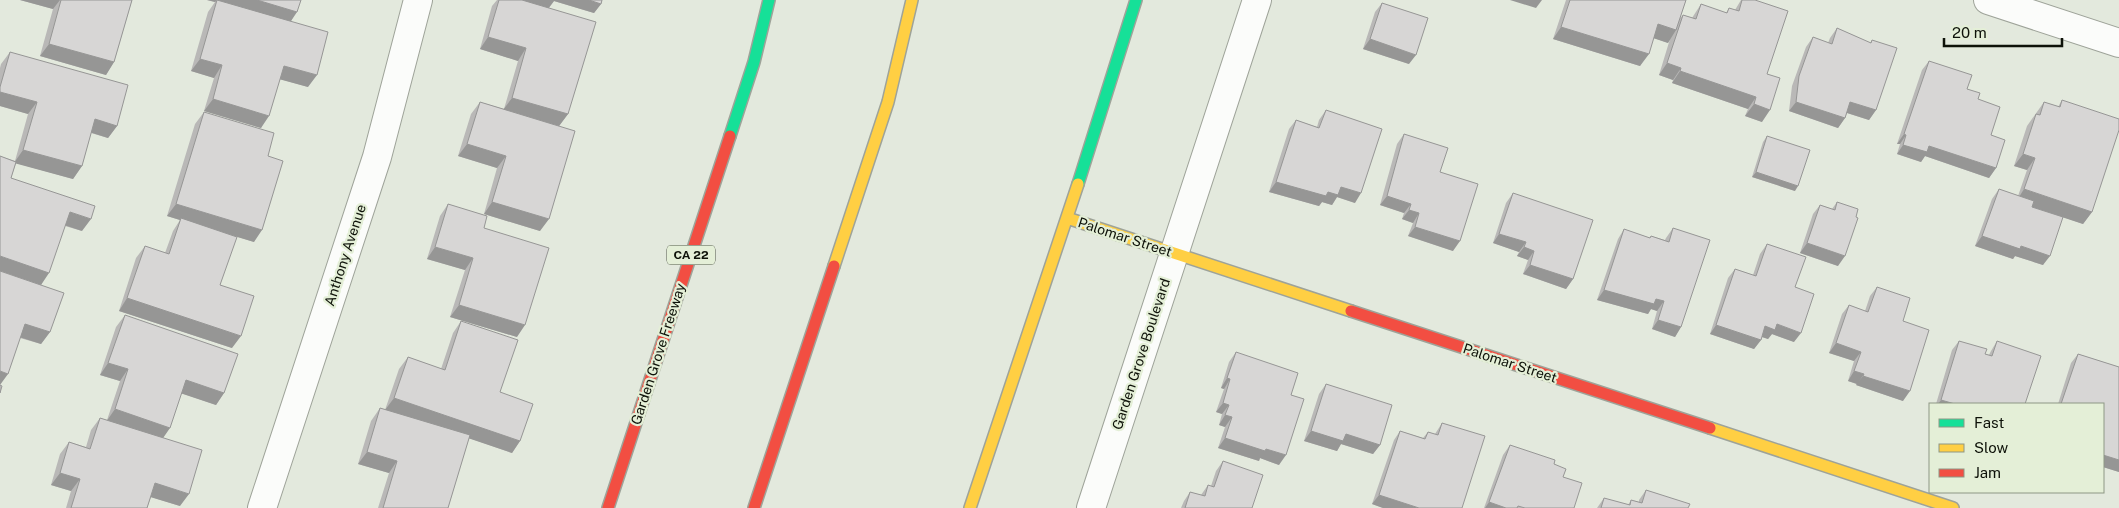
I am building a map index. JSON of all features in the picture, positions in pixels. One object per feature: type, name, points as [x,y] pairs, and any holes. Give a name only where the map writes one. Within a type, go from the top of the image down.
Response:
[{"type":"main road","name":"Garden Grove Freeway","points":[[608,508],[754,62],[769,0]]},
{"type":"main road","points":[[754,508],[888,102],[912,0]]},
{"type":"main road","points":[[970,508],[1067,218],[1136,0]]},
{"type":"main road","name":"Palomar Street","points":[[1067,218],[1953,508]]},
{"type":"street","name":"Anthony Avenue","points":[[262,508],[377,157],[418,0]]},
{"type":"street","name":"Garden Grove Boulevard","points":[[1090,508],[1257,0]]},
{"type":"street","points":[[1988,0],[2119,43]]},
{"type":"building","points":[[61,0],[132,0],[114,62],[49,44]]},
{"type":"building","points":[[217,0],[328,32],[317,75],[284,66],[269,116],[213,99],[222,65],[200,59]]},
{"type":"building","points":[[257,0],[301,0],[297,12]]},
{"type":"building","points":[[499,0],[522,0],[596,22],[568,114],[512,98],[526,48],[488,37]]},
{"type":"building","points":[[589,0],[602,0],[601,4]]},
{"type":"building","points":[[1570,0],[1686,0],[1676,30],[1658,24],[1649,54],[1561,27]]},
{"type":"building","points":[[1742,0],[1755,0],[1788,11],[1767,74],[1780,78],[1770,110],[1754,104],[1756,97],[1680,71],[1681,68],[1667,63],[1683,15],[1696,19],[1701,4],[1727,13],[1729,8],[1739,11]]},
{"type":"building","points":[[1382,3],[1428,18],[1416,55],[1370,39]]},
{"type":"building","points":[[1837,28],[1871,43],[1872,40],[1897,48],[1876,110],[1850,102],[1845,118],[1796,102],[1799,76],[1813,37],[1832,44]]},
{"type":"building","points":[[10,52],[128,85],[117,126],[95,119],[82,166],[23,150],[37,102],[0,92]]},
{"type":"building","points":[[1929,61],[1972,75],[1967,89],[1980,93],[1978,99],[2000,107],[1991,135],[2005,140],[1996,168],[1929,146],[1927,152],[1903,145],[1906,135],[1904,134]]},
{"type":"building","points":[[2062,100],[2119,119],[2119,130],[2092,212],[2024,189],[2035,158],[2023,154],[2036,114],[2040,115],[2044,102],[2060,107]]},
{"type":"building","points":[[480,102],[575,131],[549,219],[492,202],[506,156],[467,144]]},
{"type":"building","points":[[1326,110],[1382,129],[1361,193],[1341,187],[1338,195],[1328,192],[1326,196],[1276,182],[1296,120],[1319,128]]},
{"type":"building","points":[[204,112],[274,133],[268,156],[283,161],[262,230],[176,204]]},
{"type":"building","points":[[1404,134],[1448,148],[1440,172],[1478,184],[1460,241],[1415,227],[1419,213],[1409,210],[1411,204],[1387,196]]},
{"type":"building","points":[[1767,136],[1810,150],[1798,186],[1756,172]]},
{"type":"building","points":[[0,156],[16,162],[11,178],[95,206],[91,219],[70,212],[49,273],[0,256]]},
{"type":"building","points":[[1999,189],[2034,201],[2032,207],[2063,217],[2050,256],[2021,246],[2020,249],[1982,236]]},
{"type":"building","points":[[1513,193],[1593,220],[1573,279],[1530,265],[1534,251],[1524,247],[1526,242],[1499,234]]},
{"type":"building","points":[[1837,202],[1858,209],[1856,217],[1858,218],[1845,256],[1807,243],[1820,205],[1835,210]]},
{"type":"building","points":[[448,204],[487,216],[484,228],[549,248],[525,325],[459,305],[473,258],[435,247]]},
{"type":"building","points":[[181,218],[237,237],[220,285],[254,296],[241,336],[127,298],[145,246],[169,254]]},
{"type":"building","points":[[1673,228],[1710,240],[1681,327],[1658,320],[1664,301],[1656,299],[1654,304],[1604,290],[1624,229],[1669,242]]},
{"type":"building","points":[[1767,244],[1806,257],[1795,287],[1814,294],[1801,333],[1777,324],[1775,330],[1765,326],[1761,340],[1716,325],[1735,269],[1756,276]]},
{"type":"building","points":[[0,271],[64,293],[50,332],[25,324],[8,374],[0,371]]},
{"type":"building","points":[[1877,287],[1910,298],[1903,321],[1929,330],[1910,391],[1863,376],[1864,374],[1854,371],[1861,352],[1836,343],[1849,305],[1868,312]]},
{"type":"building","points":[[125,315],[238,354],[224,393],[186,380],[170,428],[115,409],[128,369],[108,363]]},
{"type":"building","points":[[461,321],[518,340],[500,392],[533,404],[520,441],[394,398],[408,357],[445,370]]},
{"type":"building","points":[[1959,341],[1987,349],[1985,354],[1992,356],[1997,341],[2041,356],[2025,403],[1952,403],[1941,400]]},
{"type":"building","points":[[1236,352],[1298,373],[1291,395],[1304,399],[1286,455],[1266,449],[1265,451],[1225,438],[1232,417],[1225,415],[1229,405],[1223,403],[1230,379],[1227,378]]},
{"type":"building","points":[[2078,354],[2119,367],[2119,460],[2104,455],[2104,403],[2061,403]]},
{"type":"building","points":[[1326,384],[1392,405],[1380,445],[1346,434],[1343,441],[1311,431]]},
{"type":"building","points":[[380,408],[470,435],[448,508],[383,508],[397,461],[367,452]]},
{"type":"building","points":[[100,418],[202,450],[189,494],[155,483],[147,508],[71,508],[80,479],[60,473],[69,442],[90,449]]},
{"type":"building","points":[[1442,423],[1485,436],[1462,508],[1419,508],[1379,495],[1400,431],[1425,439],[1428,432],[1438,435]]},
{"type":"building","points":[[1510,445],[1555,460],[1554,464],[1566,469],[1563,477],[1582,483],[1574,508],[1525,508],[1518,506],[1517,508],[1506,508],[1489,502]]},
{"type":"building","points":[[1223,461],[1263,475],[1252,508],[1185,508],[1190,492],[1205,496],[1208,485],[1214,487]]},
{"type":"building","points":[[1646,490],[1690,504],[1688,508],[1601,508],[1604,498],[1630,505],[1631,500],[1642,503]]},
{"type":"traffic: fast","points":[[730,136],[754,62],[769,0]]},
{"type":"traffic: fast","points":[[1078,184],[1136,0]]},
{"type":"traffic: slow","points":[[834,266],[888,102],[912,0]]},
{"type":"traffic: slow","points":[[970,508],[1078,184]]},
{"type":"traffic: slow","points":[[1067,218],[1351,311]]},
{"type":"traffic: slow","points":[[1710,428],[1953,508]]},
{"type":"traffic: jam","points":[[608,508],[730,136]]},
{"type":"traffic: jam","points":[[754,508],[834,266]]},
{"type":"traffic: jam","points":[[1351,311],[1710,428]]}]
